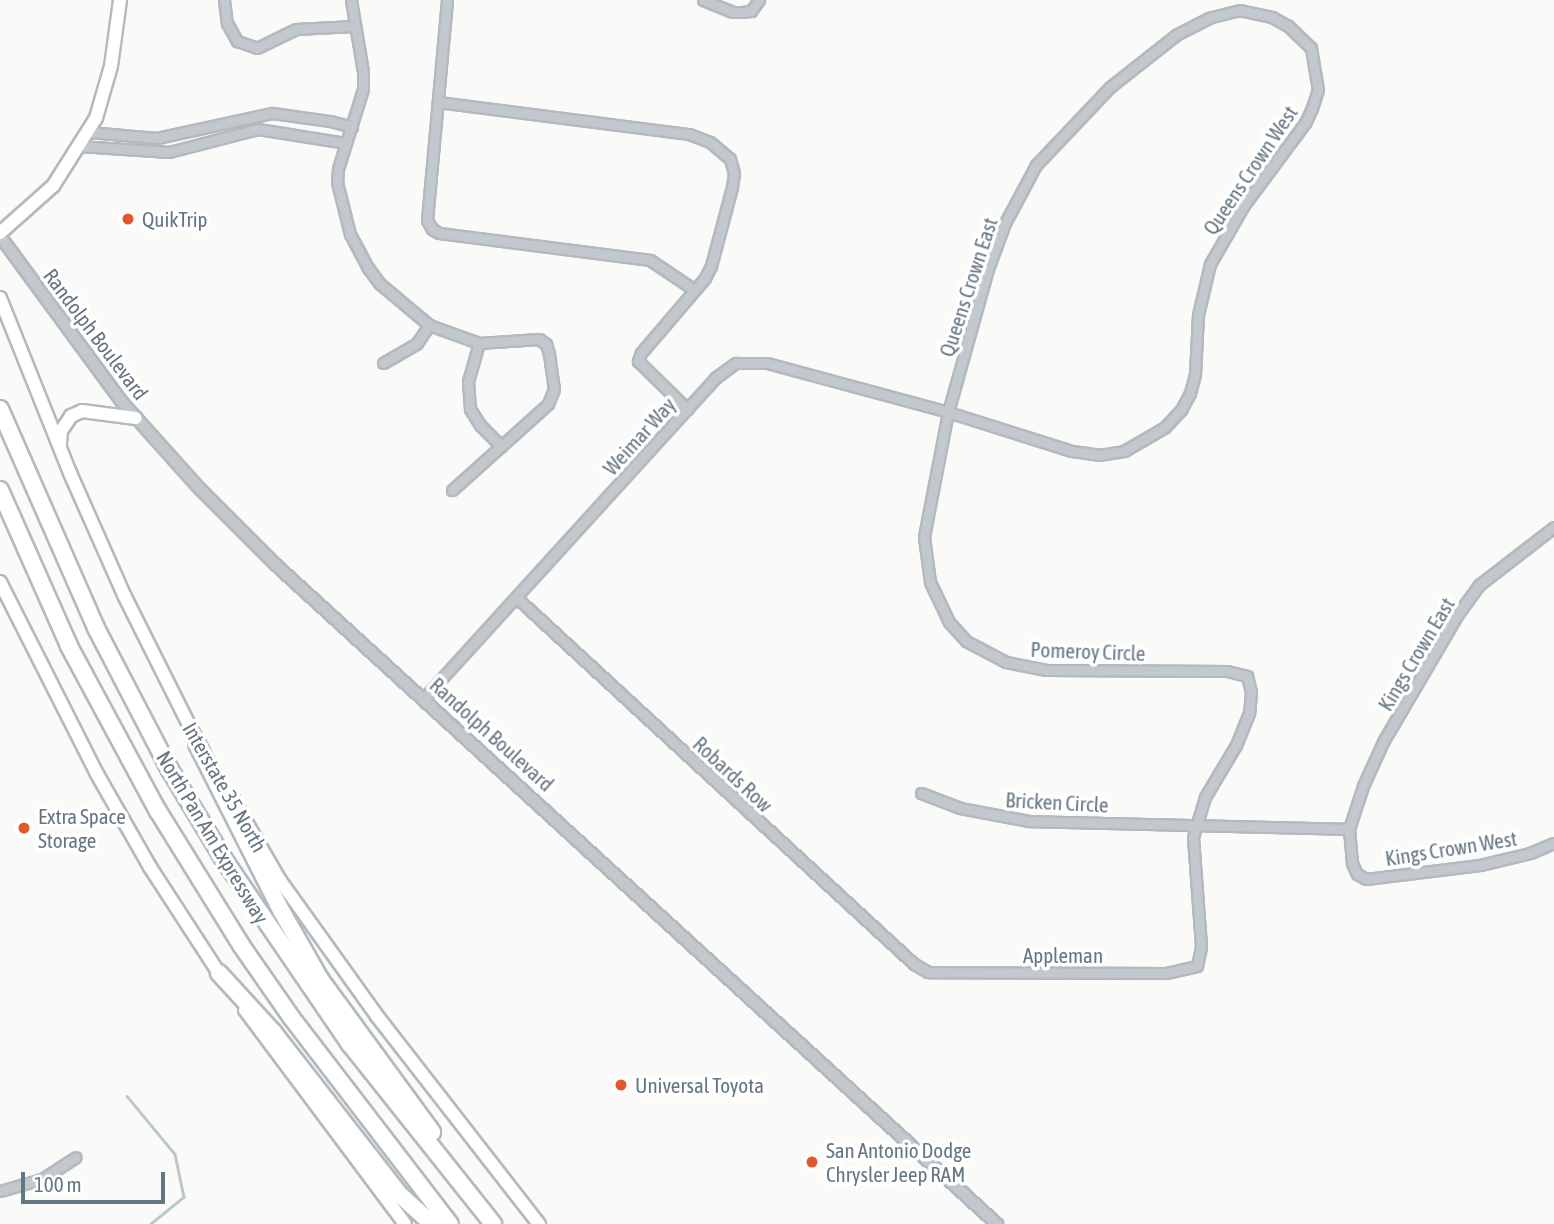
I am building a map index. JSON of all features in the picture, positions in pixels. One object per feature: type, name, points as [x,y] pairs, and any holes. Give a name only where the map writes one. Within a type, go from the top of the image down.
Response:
[{"type":"highway","name":"North Pan Am Expressway","points":[[0,409],[96,628],[170,770],[216,847],[290,960],[350,1044],[493,1224]]},
{"type":"highway","name":"North Pan Am Expressway","points":[[0,490],[69,646],[158,811],[241,945],[291,1017],[450,1224]]},
{"type":"highway","points":[[197,744],[282,912],[320,979],[408,1097],[493,1224]]},
{"type":"highway","points":[[219,973],[273,1032],[399,1194],[432,1224]]},
{"type":"main road","points":[[0,234],[53,186],[89,132],[96,118],[111,66],[120,0]]},
{"type":"main road","name":"Interstate 35 North","points":[[0,298],[60,448],[124,595],[197,744],[222,780],[279,879],[377,1016],[539,1224]]},
{"type":"main road","points":[[60,448],[61,431],[71,416],[82,411],[136,418]]},
{"type":"main road","points":[[0,582],[97,774],[150,867],[271,1048],[405,1224]]},
{"type":"street","points":[[224,0],[227,23],[237,41],[257,48],[296,29],[354,26]]},
{"type":"street","points":[[351,0],[363,72],[363,89],[345,143],[337,182],[350,234],[379,284],[429,325],[479,343],[539,340],[546,344],[554,389],[548,404],[452,490]]},
{"type":"street","points":[[447,0],[427,220],[432,229],[439,233],[650,260],[694,289]]},
{"type":"street","points":[[703,0],[733,12],[742,12],[751,11],[759,0]]},
{"type":"street","name":"Queens Crown East","points":[[948,412],[988,269],[1005,223],[1036,165],[1110,88],[1175,35],[1220,15],[1240,10],[1261,14]]},
{"type":"street","name":"Queens Crown West","points":[[948,412],[1072,451],[1099,455],[1124,451],[1139,444],[1165,427],[1181,410],[1195,374],[1198,315],[1210,264],[1251,194],[1305,122],[1318,90],[1311,48],[1288,26],[1261,14]]},
{"type":"street","points":[[438,102],[689,134],[721,149],[730,159],[734,173],[732,187],[711,266],[705,278],[641,353],[638,361],[687,409]]},
{"type":"street","points":[[89,132],[157,138],[272,113],[330,121],[352,127]]},
{"type":"street","points":[[79,146],[169,152],[258,129],[345,143]]},
{"type":"street","name":"Randolph Boulevard","points":[[0,234],[58,318],[136,418],[200,489],[276,565],[997,1224]]},
{"type":"street","points":[[383,363],[417,344],[429,325]]},
{"type":"street","points":[[479,343],[468,381],[470,409],[480,425],[501,446]]},
{"type":"street","name":"Weimar Way","points":[[424,698],[727,368],[745,361],[767,363],[948,412]]},
{"type":"street","name":"Pomeroy Circle","points":[[948,412],[929,506],[925,552],[930,582],[941,610],[966,642],[1006,662],[1046,670],[1227,671],[1247,676],[1251,692],[1249,713],[1236,745],[1205,797],[1195,824]]},
{"type":"street","name":"Kings Crown East","points":[[1349,830],[1363,786],[1383,742],[1458,614],[1479,585],[1554,527]]},
{"type":"street","name":"Robards Row","points":[[517,598],[905,956],[928,972]]},
{"type":"street","name":"Bricken Circle","points":[[921,793],[960,808],[1029,821],[1349,830]]},
{"type":"street","name":"Appleman","points":[[928,972],[1175,973],[1197,966],[1201,947],[1193,837],[1195,824]]},
{"type":"street","name":"Kings Crown West","points":[[1349,830],[1352,863],[1357,874],[1366,879],[1480,865],[1530,853],[1554,843]]},
{"type":"street","points":[[0,1191],[51,1175],[76,1157]]},
{"type":"waterway","points":[[127,1096],[175,1154],[184,1197],[151,1224]]},
{"type":"place","name":"QuikTrip","points":[[128,219]]},
{"type":"place","name":"Extra Space Storage","points":[[24,828]]},
{"type":"place","name":"Universal Toyota","points":[[621,1085]]},
{"type":"place","name":"San Antonio Dodge Chrysler Jeep RAM","points":[[812,1162]]}]
